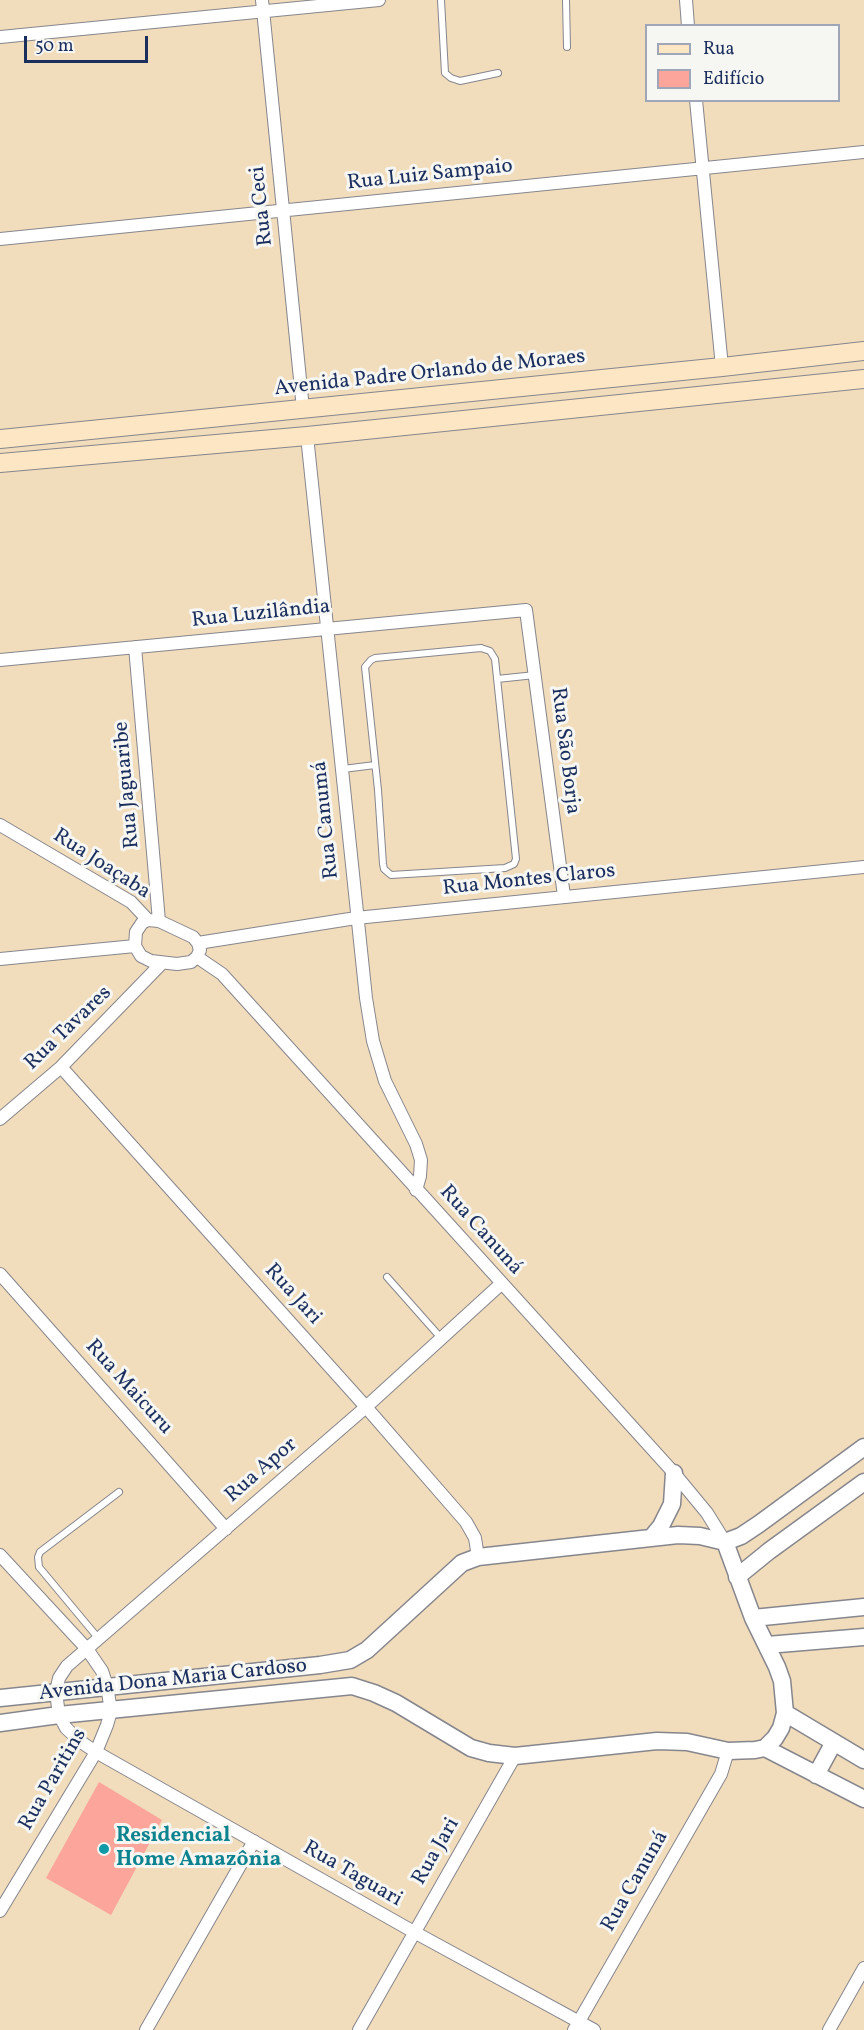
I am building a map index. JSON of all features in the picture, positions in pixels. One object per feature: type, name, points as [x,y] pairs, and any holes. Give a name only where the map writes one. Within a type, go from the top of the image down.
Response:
[{"type":"main road","name":"Avenida Padre Orlando de Moraes","points":[[0,440],[864,351]]},
{"type":"main road","points":[[0,463],[307,436],[864,379]]},
{"type":"street","points":[[0,37],[262,6],[379,0]]},
{"type":"street","points":[[686,0],[688,24]]},
{"type":"street","name":"Rua Ceci","points":[[262,6],[303,409]]},
{"type":"street","points":[[696,102],[722,367]]},
{"type":"street","name":"Rua Luiz Sampaio","points":[[0,239],[864,152]]},
{"type":"street","name":"Rua Canumá","points":[[307,436],[356,918],[373,1041],[385,1081],[416,1144],[421,1160],[416,1190]]},
{"type":"street","name":"Rua Luzilândia","points":[[0,660],[526,610]]},
{"type":"street","name":"Rua São Borja","points":[[526,610],[564,897]]},
{"type":"street","name":"Rua Jaguaribe","points":[[135,647],[154,920]]},
{"type":"street","name":"Rua Joaçaba","points":[[0,825],[131,903],[154,920]]},
{"type":"street","name":"Rua Montes Claros","points":[[198,943],[356,918],[864,867]]},
{"type":"street","points":[[154,920],[182,931],[198,943],[200,950],[197,957],[186,963],[151,961],[141,956],[135,946],[136,932],[142,923],[154,920]]},
{"type":"street","points":[[0,959],[135,946]]},
{"type":"street","name":"Rua Canuná","points":[[197,957],[222,974],[674,1473],[707,1513],[725,1542]]},
{"type":"street","name":"Rua Tavares","points":[[0,1119],[61,1067],[162,963]]},
{"type":"street","name":"Rua Jari","points":[[61,1067],[466,1522],[474,1538],[478,1557]]},
{"type":"street","name":"Rua Maicuru","points":[[0,1274],[226,1529]]},
{"type":"street","name":"Rua Apor","points":[[56,1692],[59,1678],[67,1666],[366,1407],[502,1283]]},
{"type":"street","points":[[478,1557],[678,1535],[700,1536],[725,1542],[741,1536],[759,1524],[864,1448]]},
{"type":"street","points":[[651,1538],[661,1526],[672,1504],[674,1473]]},
{"type":"street","points":[[737,1576],[864,1482]]},
{"type":"street","points":[[725,1542],[753,1618],[782,1681],[785,1713],[781,1728],[765,1748]]},
{"type":"street","name":"Rua Paritins","points":[[0,1555],[87,1650],[102,1671],[111,1711],[108,1725],[96,1752],[0,1911]]},
{"type":"street","name":"Avenida Dona Maria Cardoso","points":[[0,1698],[350,1660],[367,1650],[462,1563],[478,1557]]},
{"type":"street","points":[[753,1618],[864,1607]]},
{"type":"street","points":[[767,1646],[864,1637]]},
{"type":"street","name":"Avenida Dona Maria Cardoso","points":[[0,1723],[352,1686],[396,1702],[471,1748],[515,1756]]},
{"type":"street","points":[[56,1692],[59,1715]]},
{"type":"street","points":[[785,1713],[864,1760]]},
{"type":"street","name":"Rua Taguari","points":[[59,1715],[66,1728],[96,1752],[577,2026],[594,2030]]},
{"type":"street","points":[[515,1756],[657,1741],[687,1742],[728,1751],[765,1748],[864,1799]]},
{"type":"street","points":[[816,1775],[834,1742]]},
{"type":"street","name":"Rua Canuná","points":[[577,2026],[721,1774],[728,1751]]},
{"type":"street","name":"Rua Jari","points":[[359,2030],[515,1756]]},
{"type":"street","points":[[146,2030],[254,1842]]},
{"type":"street","points":[[829,2030],[864,1968]]},
{"type":"lane","points":[[441,0],[445,73],[460,81],[498,73]]},
{"type":"lane","points":[[566,0],[567,47]]},
{"type":"lane","points":[[486,649],[494,654],[517,854],[514,864],[510,867],[396,876],[387,873],[383,864],[375,765],[364,672],[367,663],[371,660],[486,649]]},
{"type":"lane","points":[[497,680],[535,675]]},
{"type":"lane","points":[[342,769],[375,765]]},
{"type":"lane","points":[[387,1277],[441,1338]]},
{"type":"lane","points":[[100,1639],[39,1568],[38,1557],[40,1552],[119,1492]]},
{"type":"building","name":"Residencial Home Amazônia","points":[[99,1782],[162,1820],[111,1915],[46,1878]]},
{"type":"place","name":"Residencial Home Amazônia","points":[[104,1849]]}]
